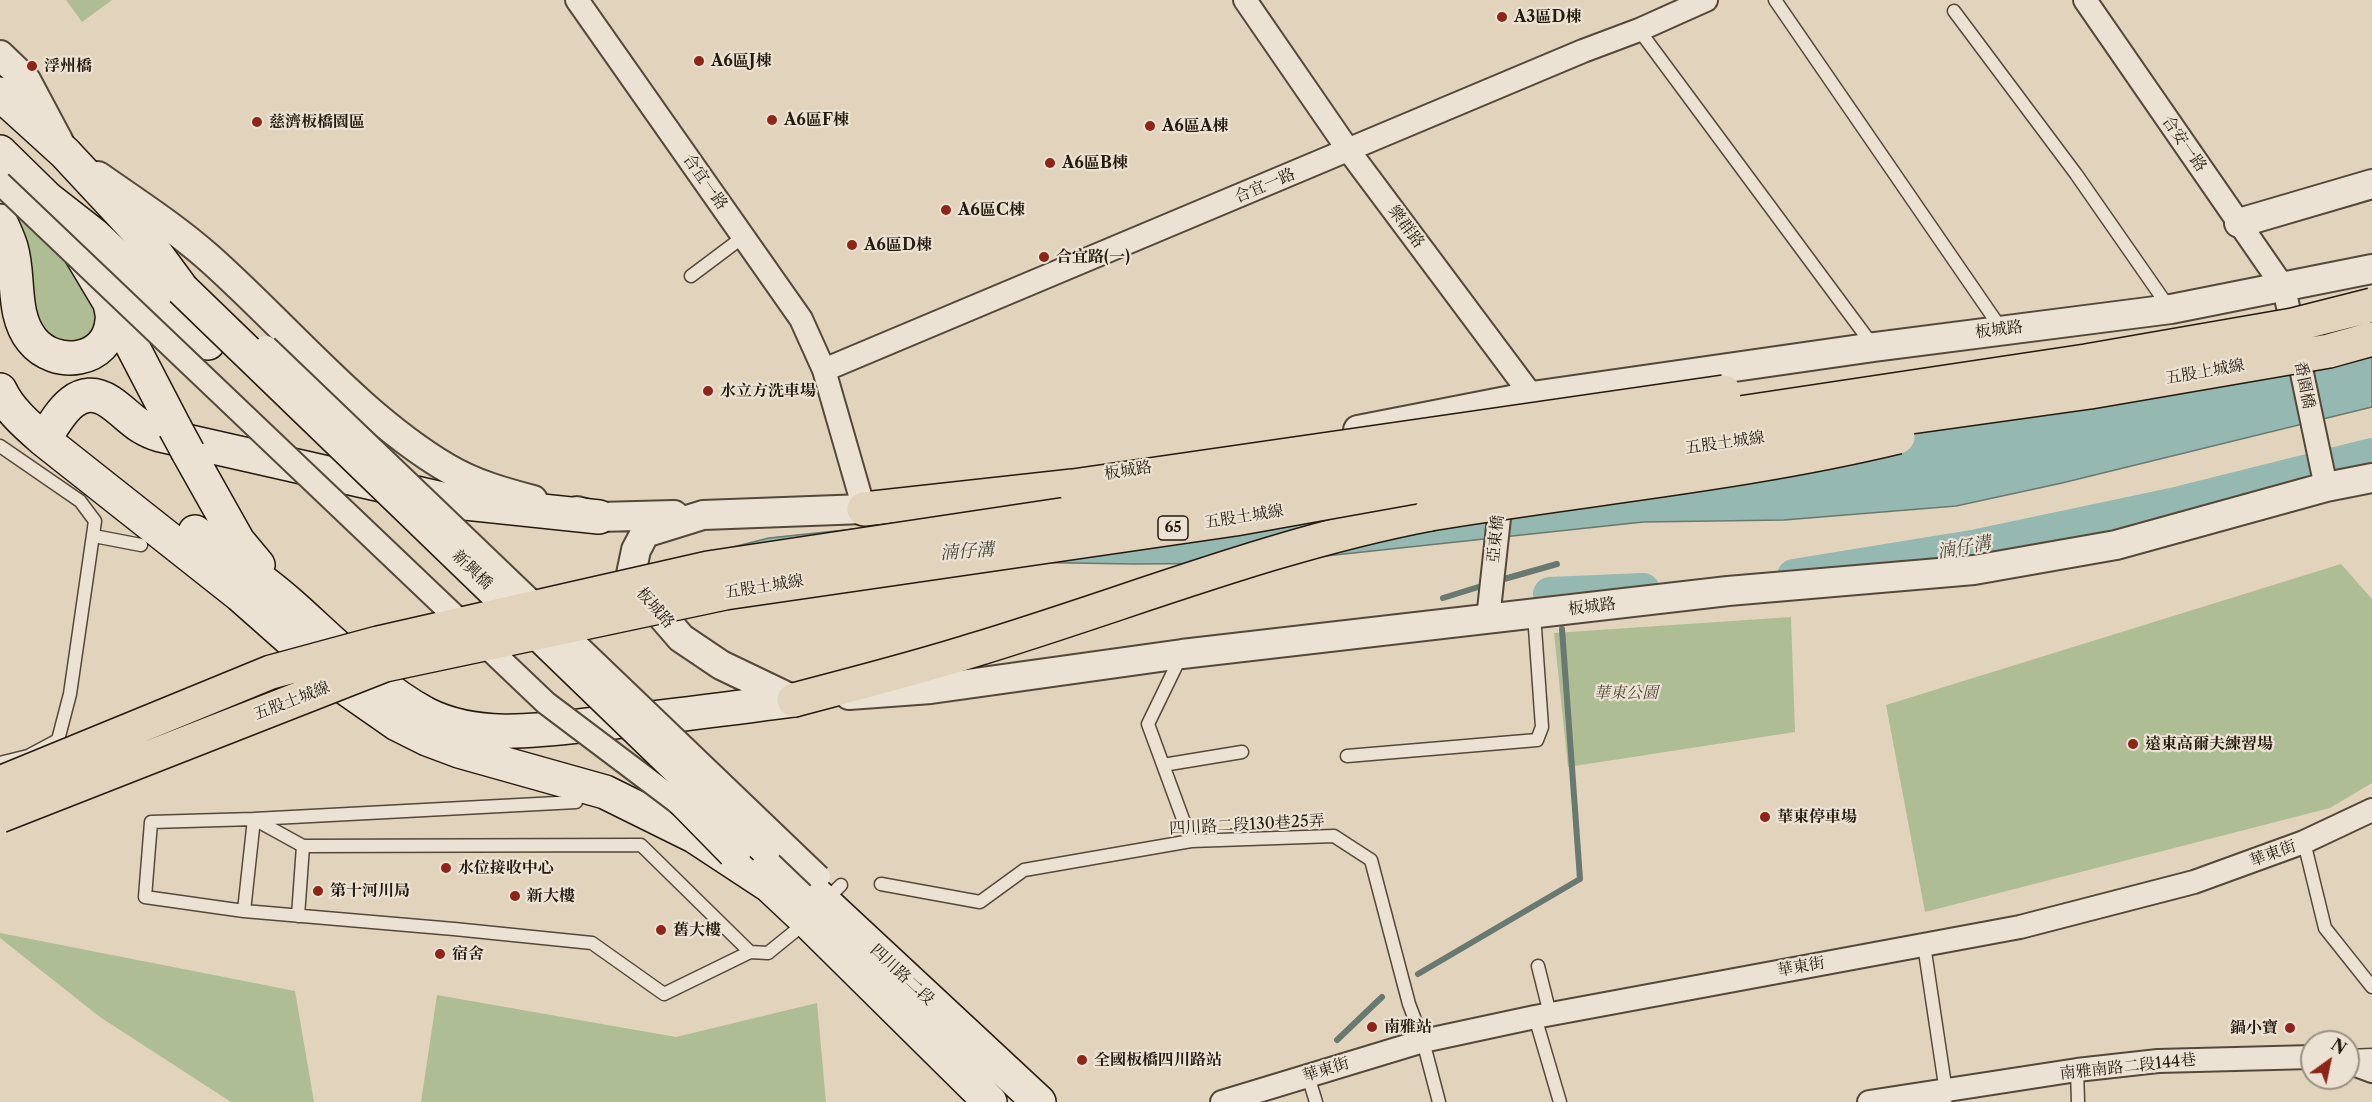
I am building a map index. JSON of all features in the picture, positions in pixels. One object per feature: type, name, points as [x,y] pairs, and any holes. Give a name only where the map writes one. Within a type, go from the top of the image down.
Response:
[{"type":"highway","name":"五股土城線","points":[[0,783],[271,672],[378,643],[708,568],[2085,361],[2289,310],[2372,305]]},
{"type":"highway","points":[[864,509],[1073,486],[2289,310]]},
{"type":"highway","name":"五股土城線","points":[[0,816],[385,665],[725,593],[1235,519],[1408,488],[2090,392],[2329,351],[2372,339]]},
{"type":"highway","points":[[794,700],[973,651],[1274,552],[1386,522],[1521,499],[1717,473],[1842,451],[2090,392]]},
{"type":"main road","name":"新興橋","points":[[0,94],[65,153],[188,284],[686,776],[750,850]]},
{"type":"main road","points":[[0,152],[48,199],[110,303],[181,440],[238,541],[287,601]]},
{"type":"main road","name":"新興橋","points":[[48,199],[94,235],[208,343],[652,769],[706,824],[750,850]]},
{"type":"main road","points":[[0,221],[11,248],[19,310],[26,330],[43,351],[57,357],[72,359],[96,352],[106,340],[112,321],[110,303]]},
{"type":"main road","points":[[0,383],[48,433],[240,595],[344,687],[397,724],[459,751],[606,792],[694,836],[770,886]]},
{"type":"main road","points":[[0,390],[21,419],[48,433],[287,601],[335,645],[384,685],[427,714],[462,726],[528,732],[794,700]]},
{"type":"main road","points":[[48,433],[66,406],[81,396],[98,395],[111,402],[136,425],[160,435],[456,502],[599,517]]},
{"type":"main road","name":"四川路二段","points":[[750,850],[770,886],[825,896],[990,1102]]},
{"type":"main road","name":"四川路二段","points":[[750,850],[825,896],[942,1012],[1038,1102]]},
{"type":"street","name":"合宜一路","points":[[577,0],[801,319],[824,370],[864,509]]},
{"type":"street","name":"樂群路","points":[[1245,0],[1349,151],[1532,396]]},
{"type":"street","name":"合宜一路","points":[[824,370],[1706,0]]},
{"type":"street","name":"合安一路","points":[[2085,0],[2239,223],[2289,310]]},
{"type":"street","points":[[0,55],[26,80],[65,153],[164,221],[207,256],[395,432],[439,462],[492,489],[599,517],[703,514]]},
{"type":"street","points":[[0,183],[546,703],[706,824]]},
{"type":"street","points":[[2239,223],[2372,184]]},
{"type":"street","name":"板城路","points":[[2372,269],[2289,310],[2171,309],[2002,330],[1532,396],[1233,454],[1014,490],[864,509],[703,514],[645,533],[636,550],[630,579],[681,638],[721,664],[794,700],[931,689],[1182,654],[1728,591],[1974,570],[2116,545],[2326,487],[2372,478]]},
{"type":"street","points":[[188,284],[825,896]]},
{"type":"street","name":"番園橋","points":[[2289,310],[2326,487]]},
{"type":"street","name":"亞東橋","points":[[1488,619],[1504,464],[1532,396]]},
{"type":"street","name":"華東街","points":[[1222,1102],[1423,1041],[1542,1015],[2020,927],[2194,882],[2304,842],[2372,810]]},
{"type":"street","name":"南雅南路二段144巷","points":[[1869,1102],[1945,1097],[2077,1070],[2158,1061],[2300,1057]]},
{"type":"lane","points":[[1775,0],[2002,330]]},
{"type":"lane","points":[[1954,11],[2076,174],[2171,309]]},
{"type":"lane","points":[[1639,30],[1874,347]]},
{"type":"lane","points":[[691,276],[743,237]]},
{"type":"lane","points":[[0,446],[80,501],[95,521],[70,694],[58,740],[28,756],[0,762]]},
{"type":"lane","points":[[94,536],[141,545]]},
{"type":"lane","points":[[1347,756],[1537,740],[1542,727],[1534,614]]},
{"type":"lane","points":[[1182,654],[1148,724],[1191,842]]},
{"type":"lane","points":[[1163,765],[1242,752]]},
{"type":"lane","points":[[576,802],[254,819],[151,822],[145,897],[244,911],[592,943],[664,994],[750,951],[768,953],[825,896]]},
{"type":"lane","points":[[254,819],[303,846],[641,845],[750,951]]},
{"type":"lane","points":[[244,911],[254,819]]},
{"type":"lane","name":"四川路二段130巷25弄","points":[[881,884],[980,902],[1024,870],[1191,842],[1334,836],[1371,860],[1409,1004],[1423,1041],[1429,1084],[1439,1102]]},
{"type":"lane","points":[[2304,842],[2325,928],[2372,987]]},
{"type":"lane","points":[[297,916],[303,846]]},
{"type":"lane","points":[[1924,945],[1945,1097]]},
{"type":"lane","points":[[1538,966],[1542,1015],[1560,1102]]},
{"type":"lane","points":[[2077,1070],[2078,1102]]},
{"type":"lane","points":[[1308,1076],[1316,1102]]},
{"type":"green space","points":[[66,0],[112,0],[82,22]]},
{"type":"green space","points":[[0,195],[56,242],[98,307],[93,332],[81,342],[54,342],[35,315],[26,284],[14,220]]},
{"type":"green space","name":"遠東高爾夫練習場","points":[[2341,564],[2372,599],[2372,783],[2330,808],[1925,912],[1886,705]]},
{"type":"green space","name":"華東公園","points":[[1791,617],[1795,732],[1568,767],[1554,633]]},
{"type":"green space","points":[[0,933],[295,991],[314,1102],[231,1102],[100,1017],[0,938]]},
{"type":"green space","points":[[437,995],[676,1037],[817,1003],[826,1102],[421,1102]]},
{"type":"water","points":[[2372,328],[2372,407],[2062,483],[1956,506],[1784,520],[1643,522],[1260,563],[1134,564],[693,557],[769,538],[1225,490],[1569,475]]},
{"type":"waterway","name":"湳仔溝","points":[[1794,576],[1978,546],[2172,505],[2372,455]]},
{"type":"waterway","points":[[1497,581],[1557,564]]},
{"type":"waterway","points":[[1443,598],[1488,584]]},
{"type":"waterway","name":"湳仔溝","points":[[1550,594],[1643,590]]},
{"type":"waterway","points":[[1418,974],[1580,879],[1562,629]]},
{"type":"waterway","points":[[1337,1040],[1382,997]]},
{"type":"place","name":"A3區D棟","points":[[1502,17]]},
{"type":"place","name":"A6區J棟","points":[[699,61]]},
{"type":"place","name":"浮州橋","points":[[32,66]]},
{"type":"place","name":"A6區F棟","points":[[772,120]]},
{"type":"place","name":"慈濟板橋園區","points":[[257,122]]},
{"type":"place","name":"A6區A棟","points":[[1150,126]]},
{"type":"place","name":"A6區B棟","points":[[1050,163]]},
{"type":"place","name":"A6區C棟","points":[[946,210]]},
{"type":"place","name":"A6區D棟","points":[[852,245]]},
{"type":"place","name":"合宜路(一)","points":[[1044,257]]},
{"type":"place","name":"水立方洗車場","points":[[708,391]]},
{"type":"place","name":"遠東高爾夫練習場","points":[[2133,744]]},
{"type":"place","name":"華東停車場","points":[[1765,817]]},
{"type":"place","name":"水位接收中心","points":[[446,868]]},
{"type":"place","name":"第十河川局","points":[[318,891]]},
{"type":"place","name":"新大樓","points":[[515,896]]},
{"type":"place","name":"舊大樓","points":[[661,930]]},
{"type":"place","name":"宿舍","points":[[440,954]]},
{"type":"place","name":"南雅站","points":[[1372,1027]]},
{"type":"place","name":"鍋小寶","points":[[2290,1028]]},
{"type":"place","name":"全國板橋四川路站","points":[[1082,1060]]}]
